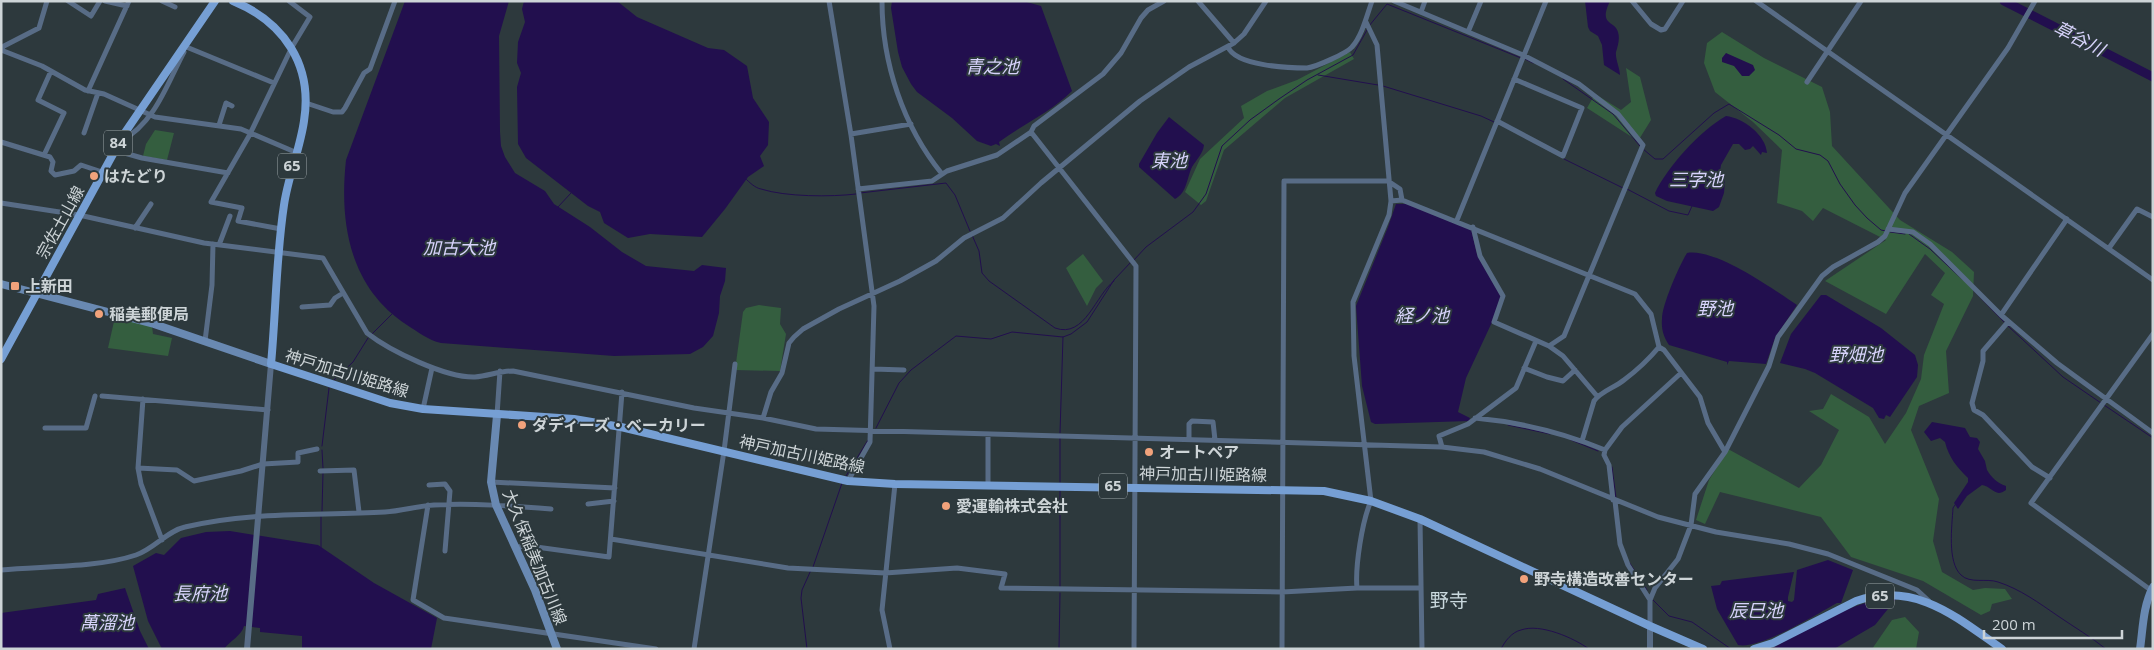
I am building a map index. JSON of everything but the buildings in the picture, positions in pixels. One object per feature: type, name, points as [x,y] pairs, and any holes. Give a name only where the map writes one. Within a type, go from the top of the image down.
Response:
[{"type":"main road","name":"宗佐土山線","points":[[1,359],[114,150],[139,110],[215,1]]},
{"type":"main road","name":"神戸加古川姫路線","points":[[233,1],[262,16],[282,34],[292,47],[303,76],[306,103],[302,129],[284,206],[271,364],[390,404],[422,409],[574,419],[620,427],[848,481],[895,484],[1136,486],[1324,491],[1371,501],[1420,519],[1703,649]]},
{"type":"main road","points":[[1,284],[154,324],[271,364]]},
{"type":"main road","name":"大久保稲美加古川線","points":[[497,415],[491,482],[496,505],[516,547],[558,649]]},
{"type":"main road","points":[[2140,649],[2144,618],[2152,590]]},
{"type":"main road","name":"65","points":[[1754,649],[1773,643],[1856,601],[1868,597],[1889,595],[1912,596],[1929,602],[1948,612],[2002,649]]},
{"type":"street","points":[[47,1],[40,28],[4,46],[1,50],[51,71],[88,91],[104,94],[151,115],[241,129],[296,152]]},
{"type":"street","points":[[68,1],[91,16],[100,1]]},
{"type":"street","points":[[88,91],[128,3],[105,1]]},
{"type":"street","points":[[162,1],[175,7]]},
{"type":"street","points":[[281,229],[238,221],[242,208],[211,202],[249,133],[292,47],[310,17],[289,1]]},
{"type":"street","points":[[306,103],[337,113],[342,112],[364,74],[370,69],[395,1]]},
{"type":"street","points":[[830,1],[874,292],[872,429],[870,442],[848,481]]},
{"type":"street","points":[[882,1],[889,62],[895,84],[919,143],[942,174]]},
{"type":"street","points":[[859,192],[932,180],[942,174],[997,155],[1031,132],[1034,126],[1103,74],[1121,53],[1141,18],[1148,10],[1164,1]]},
{"type":"street","points":[[1198,1],[1234,43]]},
{"type":"street","points":[[763,418],[771,392],[782,373],[789,343],[803,329],[839,309],[900,281],[936,261],[971,234],[1003,218],[1059,168],[1140,101],[1189,67],[1234,43],[1244,34],[1266,1]]},
{"type":"street","points":[[1228,47],[1230,52],[1243,59],[1280,67],[1308,68],[1321,64],[1352,47],[1366,22],[1372,1]]},
{"type":"street","points":[[1394,1],[1523,55],[1578,84],[1618,114],[1643,145],[1564,336],[1550,346]]},
{"type":"street","points":[[1421,12],[1425,1]]},
{"type":"street","points":[[1468,32],[1481,1]]},
{"type":"street","points":[[1457,220],[1546,1]]},
{"type":"street","points":[[1632,1],[1651,24],[1661,30],[1665,28],[1683,1]]},
{"type":"street","points":[[1756,1],[2153,280]]},
{"type":"street","points":[[1807,82],[1861,1]]},
{"type":"street","points":[[1650,649],[1650,600],[1655,588],[1678,559],[1691,525],[1695,494],[1725,452],[1769,366],[1778,337],[1816,284],[1833,267],[1878,242],[1885,236],[1905,193],[2026,20],[2035,1]]},
{"type":"street","points":[[1357,588],[1356,577],[1366,512],[1371,501],[1363,445],[1352,310],[1353,302],[1389,215],[1391,201],[1377,45],[1366,22]]},
{"type":"street","points":[[119,142],[128,137],[151,115],[185,46],[274,83]]},
{"type":"street","points":[[44,155],[64,113],[38,100],[51,71]]},
{"type":"street","points":[[1497,121],[1563,156],[1582,108],[1514,79]]},
{"type":"street","points":[[84,133],[98,93]]},
{"type":"street","points":[[219,125],[226,103],[232,106]]},
{"type":"street","points":[[851,134],[911,124]]},
{"type":"street","points":[[1031,132],[1136,266],[1134,649]]},
{"type":"street","points":[[1,142],[44,155],[51,159],[54,175],[74,171],[81,165],[102,172]]},
{"type":"street","points":[[114,150],[142,158],[228,173]]},
{"type":"street","points":[[1282,649],[1284,181],[1388,181],[1400,189],[1402,200]]},
{"type":"street","points":[[1391,201],[1402,200],[1457,220],[1635,294],[1651,314],[1659,347],[1700,397],[1708,423],[1725,452]]},
{"type":"street","points":[[1,203],[79,215],[213,244],[323,258],[367,333],[383,344],[432,368],[461,376],[475,377],[500,371],[513,371],[694,408],[763,418],[808,428],[1442,447],[1484,452],[1540,469],[1658,517],[1716,532],[1790,544],[1828,554],[1917,590],[1929,602]]},
{"type":"street","points":[[135,228],[151,204]]},
{"type":"street","points":[[2109,248],[2137,209],[2153,217]]},
{"type":"street","points":[[219,245],[227,230],[230,216]]},
{"type":"street","points":[[2001,315],[2067,219]]},
{"type":"street","points":[[1473,227],[1480,256],[1503,296],[1494,322],[1550,346],[1563,356],[1597,396]]},
{"type":"street","points":[[1888,229],[1913,232],[1930,244],[2008,322],[2057,363],[2153,433]]},
{"type":"street","points":[[205,341],[212,285],[213,244]]},
{"type":"street","points":[[302,307],[330,306],[335,298],[343,292]]},
{"type":"street","points":[[2008,322],[1983,352],[1983,361],[1972,403],[1974,410],[1983,415],[2032,467],[2050,478]]},
{"type":"street","points":[[2152,590],[2031,503],[2153,334]]},
{"type":"street","points":[[1442,447],[1439,436],[1468,424],[1516,388],[1536,341]]},
{"type":"street","points":[[1582,441],[1594,400],[1597,396],[1624,381],[1650,358],[1659,347]]},
{"type":"street","points":[[247,649],[271,364]]},
{"type":"street","points":[[694,649],[724,451],[734,364]]},
{"type":"street","points":[[422,409],[432,368]]},
{"type":"street","points":[[873,368],[904,370]]},
{"type":"street","points":[[1524,368],[1563,381],[1575,370]]},
{"type":"street","points":[[497,415],[500,371]]},
{"type":"street","points":[[1650,600],[1628,565],[1620,544],[1609,465],[1604,455],[1605,450],[1622,427],[1681,373]]},
{"type":"street","points":[[516,547],[529,546],[609,557],[622,392]]},
{"type":"street","points":[[45,428],[86,428],[95,396]]},
{"type":"street","points":[[102,396],[268,410]]},
{"type":"street","points":[[143,399],[138,468],[141,484],[162,540]]},
{"type":"street","points":[[1475,418],[1501,420],[1582,441],[1605,450]]},
{"type":"street","points":[[1189,439],[1189,424],[1192,421],[1214,422],[1215,440]]},
{"type":"street","points":[[988,434],[988,485]]},
{"type":"street","points":[[138,468],[177,470],[194,481],[241,471],[263,464],[298,462],[298,452],[318,449]]},
{"type":"street","points":[[320,471],[354,470],[359,512]]},
{"type":"street","points":[[491,482],[615,488]]},
{"type":"street","points":[[429,485],[438,483],[447,486],[450,491],[445,551]]},
{"type":"street","points":[[890,649],[882,610],[895,484]]},
{"type":"street","points":[[588,504],[614,501]]},
{"type":"street","points":[[1,570],[121,559],[139,554],[183,527],[259,517],[386,512],[428,505],[450,504],[551,509]]},
{"type":"street","points":[[428,505],[413,600],[444,618],[656,649]]},
{"type":"street","points":[[1420,519],[1422,649]]},
{"type":"street","points":[[611,539],[788,568],[885,573],[957,568],[1005,574],[1001,588],[1282,592],[1357,588],[1421,588]]},
{"type":"green space","points":[[1722,32],[1764,58],[1822,87],[1830,112],[1832,146],[1900,220],[1952,252],[1974,272],[1973,296],[1946,351],[1949,393],[1919,406],[1911,430],[1939,499],[1933,541],[1942,572],[1973,590],[1985,588],[2005,589],[2012,599],[1992,604],[1990,611],[1981,615],[1923,581],[1851,557],[1821,517],[1720,492],[1705,524],[1696,520],[1709,480],[1728,449],[1799,488],[1821,465],[1839,430],[1809,411],[1823,409],[1831,394],[1869,417],[1885,444],[1906,413],[1921,379],[1924,355],[1944,304],[1931,295],[1945,273],[1925,254],[1886,314],[1825,281],[1886,240],[1823,208],[1813,221],[1802,211],[1777,203],[1782,150],[1753,122],[1715,92],[1704,63],[1707,43]]},
{"type":"green space","points":[[1350,52],[1354,59],[1285,98],[1224,150],[1206,201],[1201,205],[1185,192],[1200,159],[1244,118],[1241,106],[1267,91],[1297,80]]},
{"type":"green space","points":[[1626,68],[1640,77],[1651,120],[1638,141],[1587,108],[1595,94],[1621,110],[1631,102]]},
{"type":"green space","points":[[155,130],[174,133],[167,160],[143,156],[146,144]]},
{"type":"green space","points":[[1083,254],[1103,281],[1096,288],[1087,306],[1066,268]]},
{"type":"green space","points":[[759,305],[781,308],[780,324],[786,334],[780,371],[735,370],[743,312],[746,308]]},
{"type":"green space","points":[[115,317],[152,326],[153,334],[172,338],[168,356],[108,348]]},
{"type":"green space","points":[[1905,617],[1919,632],[1916,649],[1872,649],[1892,620]]},
{"type":"water","name":"加古大池","points":[[405,1],[509,1],[499,36],[500,132],[501,146],[505,157],[515,173],[545,191],[554,204],[590,227],[622,252],[646,266],[694,271],[702,265],[726,268],[725,281],[720,296],[719,313],[713,336],[703,347],[690,354],[614,356],[441,343],[427,338],[407,325],[388,310],[372,293],[352,253],[347,231],[344,184],[346,160]]},
{"type":"water","points":[[524,1],[617,1],[637,17],[708,48],[724,50],[747,66],[753,98],[769,122],[768,145],[760,156],[764,166],[748,177],[702,237],[650,234],[628,238],[604,223],[600,212],[588,206],[526,158],[518,144],[517,87],[521,73],[517,63],[518,42],[525,22],[522,9]]},
{"type":"water","name":"青之池","points":[[892,1],[1023,1],[1041,6],[1072,91],[1055,106],[999,142],[1000,146],[996,144],[991,146],[977,141],[952,118],[917,92],[911,84],[902,67],[898,52],[891,8]]},
{"type":"water","points":[[1585,1],[1610,1],[1606,19],[1618,32],[1619,40],[1616,54],[1620,75],[1604,65],[1602,45],[1598,36],[1590,31],[1588,27]]},
{"type":"water","points":[[1726,53],[1753,65],[1755,70],[1749,76],[1742,76],[1734,66],[1722,62],[1722,58]]},
{"type":"water","name":"三字池","points":[[1726,116],[1733,117],[1753,128],[1763,140],[1767,153],[1762,152],[1761,155],[1753,146],[1745,150],[1739,144],[1733,144],[1721,165],[1720,171],[1725,180],[1724,193],[1719,207],[1713,211],[1667,201],[1656,196],[1655,193],[1676,161],[1706,131]]},
{"type":"water","name":"東池","points":[[1169,117],[1204,145],[1201,154],[1192,167],[1182,193],[1175,199],[1139,167],[1157,133]]},
{"type":"water","name":"経ノ池","points":[[1396,204],[1407,204],[1471,229],[1477,254],[1501,296],[1493,320],[1466,378],[1458,412],[1470,418],[1469,421],[1375,424],[1371,422],[1362,386],[1356,306]]},
{"type":"water","name":"野池","points":[[1687,253],[1699,253],[1728,263],[1759,280],[1797,305],[1775,338],[1766,364],[1729,361],[1727,365],[1727,362],[1669,345],[1662,330],[1663,313],[1672,286]]},
{"type":"water","name":"野畑池","points":[[1821,295],[1826,295],[1881,328],[1915,355],[1918,365],[1917,377],[1890,417],[1886,415],[1884,419],[1879,418],[1873,408],[1815,373],[1780,363],[1791,334]]},
{"type":"water","points":[[1932,422],[1965,428],[1970,437],[1977,438],[1980,442],[1978,449],[1985,461],[1987,470],[1995,480],[2006,486],[2006,490],[1999,493],[1982,485],[1967,496],[1958,509],[1954,503],[1968,482],[1968,478],[1954,462],[1945,442],[1940,438],[1931,441],[1924,432]]},
{"type":"water","name":"長府池","points":[[230,531],[318,545],[374,583],[437,618],[431,649],[302,649],[302,636],[260,632],[260,628],[244,626],[241,632],[224,649],[162,649],[148,621],[133,566],[156,553],[164,555],[181,538],[206,532]]},
{"type":"water","name":"辰巳池","points":[[1828,560],[1853,570],[1841,603],[1837,603],[1773,637],[1747,645],[1738,645],[1717,609],[1711,586],[1720,585],[1722,581],[1794,572],[1788,597],[1788,601],[1792,602],[1794,600],[1797,570]]},
{"type":"water","name":"萬溜池","points":[[125,588],[140,631],[149,649],[1,649],[1,613],[96,600],[98,594]]},
{"type":"water","points":[[1896,599],[1875,625],[1834,649],[1771,649],[1839,613],[1869,602]]},
{"type":"waterway","name":"草谷川","points":[[2004,1],[2153,77]]},
{"type":"waterway","points":[[1369,26],[1387,4],[1521,58]]},
{"type":"waterway","points":[[1134,260],[1146,247],[1193,212],[1206,194],[1222,146],[1250,120],[1279,99],[1307,80],[1353,55],[1367,30]]},
{"type":"waterway","points":[[1525,59],[1533,63]]},
{"type":"waterway","points":[[1318,75],[1378,85]]},
{"type":"waterway","points":[[1563,79],[1613,114],[1640,146]]},
{"type":"waterway","points":[[1383,86],[1481,116],[1494,122]]},
{"type":"waterway","points":[[1643,149],[1655,159],[1663,159],[1714,113],[1729,104],[1779,135],[1796,149],[1820,155],[1828,161],[1840,184],[1855,205],[1881,230],[1886,231]]},
{"type":"waterway","points":[[1564,159],[1623,188]]},
{"type":"waterway","points":[[745,178],[752,185],[759,188],[783,194],[822,196],[856,194]]},
{"type":"waterway","points":[[860,193],[946,183],[955,195],[970,231]]},
{"type":"waterway","points":[[1627,189],[1669,211],[1688,215],[1692,206]]},
{"type":"waterway","points":[[558,207],[571,193]]},
{"type":"waterway","points":[[1890,232],[1905,234]]},
{"type":"waterway","points":[[1909,234],[1930,249],[1963,280]]},
{"type":"waterway","points":[[972,235],[979,251],[982,273],[989,281],[1055,328],[1065,330],[1074,327],[1082,321],[1114,281]]},
{"type":"waterway","points":[[876,428],[899,383],[911,370],[956,336],[991,339],[1012,332],[1063,337],[1071,334],[1087,322],[1114,280],[1131,262]]},
{"type":"waterway","points":[[1973,290],[2005,323]]},
{"type":"waterway","points":[[372,334],[393,313]]},
{"type":"waterway","points":[[2008,326],[2063,377],[2101,403]]},
{"type":"waterway","points":[[1060,433],[1063,337]]},
{"type":"waterway","points":[[334,380],[353,362],[368,338]]},
{"type":"waterway","points":[[322,446],[329,388]]},
{"type":"waterway","points":[[2104,405],[2153,438]]},
{"type":"waterway","points":[[1508,425],[1550,434]]},
{"type":"waterway","points":[[1060,438],[1060,482]]},
{"type":"waterway","points":[[846,476],[868,440]]},
{"type":"waterway","points":[[1571,440],[1598,451]]},
{"type":"waterway","points":[[322,450],[323,468]]},
{"type":"waterway","points":[[1612,467],[1616,498]]},
{"type":"waterway","points":[[322,511],[323,473]]},
{"type":"waterway","points":[[813,567],[842,483]]},
{"type":"waterway","points":[[1060,491],[1060,587]]},
{"type":"waterway","points":[[1955,505],[1953,508],[1951,543],[1954,562],[1961,575],[1974,580],[1998,582],[2022,592],[2106,649]]},
{"type":"waterway","points":[[321,517],[321,548]]},
{"type":"waterway","points":[[1629,562],[1647,590]]},
{"type":"waterway","points":[[807,649],[801,598],[802,590],[811,570]]},
{"type":"waterway","points":[[1059,649],[1060,593]]},
{"type":"waterway","points":[[1653,600],[1669,616],[1692,622],[1731,649]]},
{"type":"waterway","points":[[1501,649],[1512,635],[1529,628],[1538,628],[1557,633],[1575,640],[1589,649]]},
{"type":"place","name":"はたどり","points":[[94,176]]},
{"type":"place","name":"上新田","points":[[15,286]]},
{"type":"place","name":"稲美郵便局","points":[[99,314]]},
{"type":"place","name":"ダディーズ・ベーカリー","points":[[522,425]]},
{"type":"place","name":"オートペア","points":[[1149,452]]},
{"type":"place","name":"愛運輸株式会社","points":[[946,506]]},
{"type":"place","name":"野寺構造改善センター","points":[[1524,579]]},
{"type":"district","name":"野寺","points":[[1449,600]]}]
